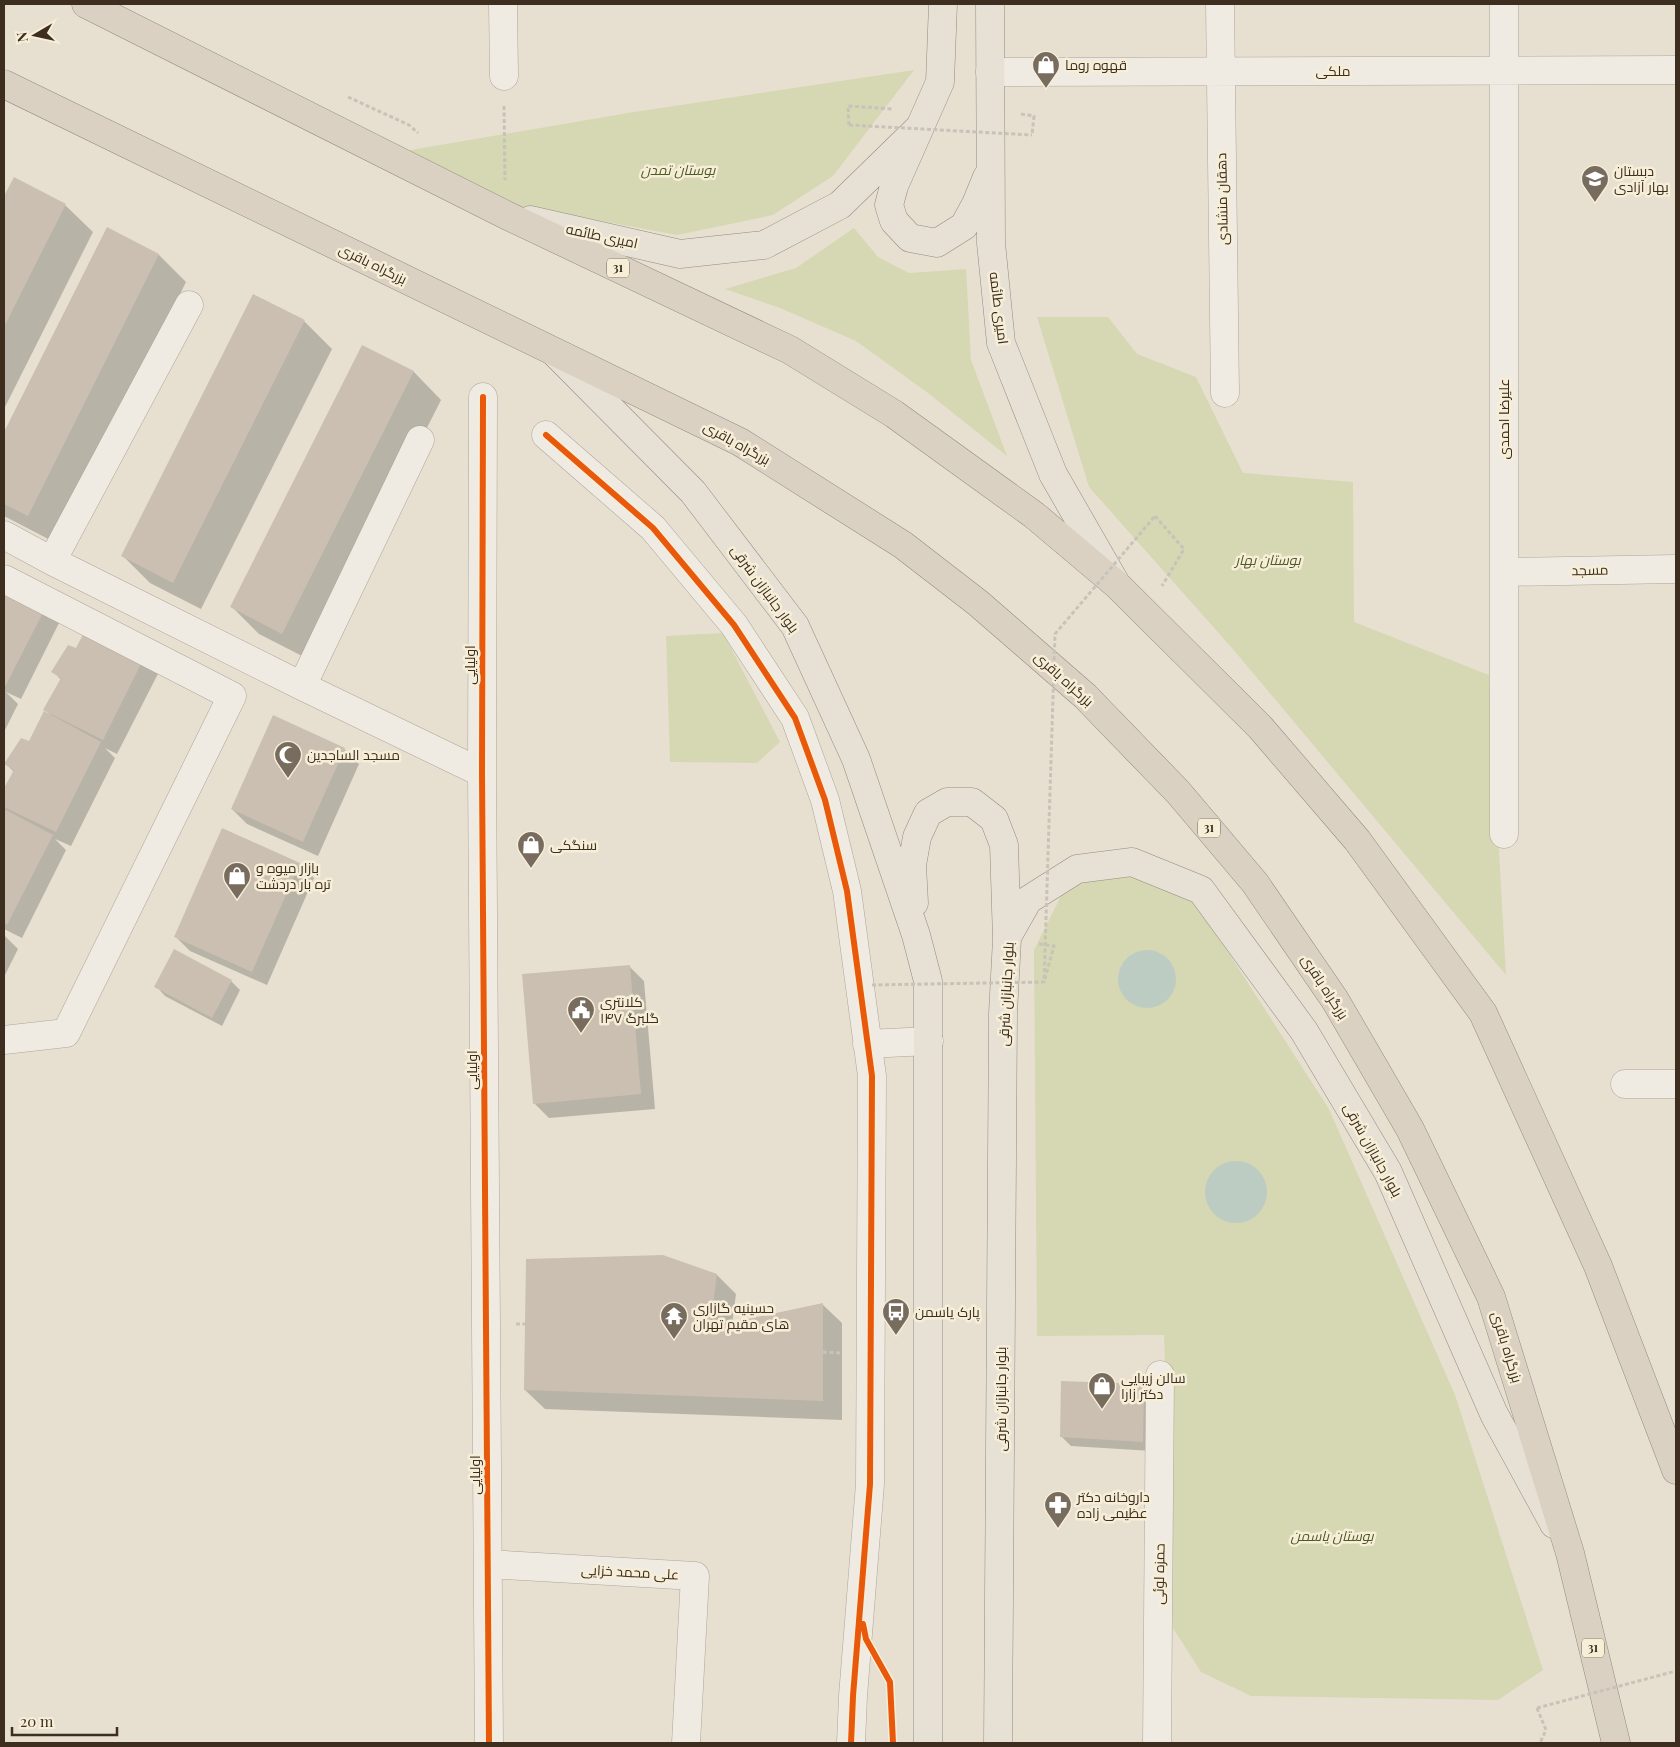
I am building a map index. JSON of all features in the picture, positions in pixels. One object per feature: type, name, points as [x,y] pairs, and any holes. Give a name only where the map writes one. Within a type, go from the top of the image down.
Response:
[{"type":"highway","name":"31","points":[[86,4],[506,215],[790,350],[894,414],[1034,515],[1117,585],[1260,727],[1357,840],[1484,1013],[1598,1266],[1676,1470]]},
{"type":"highway","name":"بزرگراه باقری","points":[[4,84],[740,442],[903,545],[978,603],[1085,696],[1178,792],[1255,883],[1330,992],[1410,1128],[1491,1297],[1570,1553],[1616,1743]]},
{"type":"main road","name":"امیری طائمه","points":[[506,215],[680,254],[764,245],[840,205],[924,119],[940,82],[943,4]]},
{"type":"main road","name":"امیری طائمه","points":[[990,4],[991,244],[1001,343],[1053,474],[1117,585]]},
{"type":"main road","points":[[924,119],[894,186],[889,205],[894,220],[910,238],[937,243],[964,226],[976,204],[991,168]]},
{"type":"main road","name":"بلوار جانبازان شرقی","points":[[554,352],[692,492],[795,626],[856,759],[916,935],[928,981],[928,1743]]},
{"type":"main road","points":[[916,935],[912,865],[917,838],[928,813],[947,802],[972,802],[994,819],[1004,845],[1007,939]]},
{"type":"main road","name":"بلوار جانبازان شرقی","points":[[998,1743],[1003,1013],[1007,939],[1028,900],[1076,869],[1132,862],[1201,890],[1304,1030],[1388,1172],[1494,1414],[1570,1553]]},
{"type":"street","points":[[503,4],[504,76]]},
{"type":"street","name":"دهقان منشادی","points":[[1220,4],[1225,393]]},
{"type":"street","name":"علیرضا احمدی","points":[[1504,4],[1504,834]]},
{"type":"street","name":"ملکی","points":[[990,72],[1676,70]]},
{"type":"street","points":[[52,561],[189,305]]},
{"type":"street","name":"اولیایی","points":[[484,397],[482,773],[489,1743]]},
{"type":"street","points":[[546,435],[652,528],[734,625],[795,718],[825,800],[847,891],[872,1076],[870,1484],[853,1696],[852,1743]]},
{"type":"street","points":[[302,686],[420,440]]},
{"type":"street","points":[[4,535],[302,686],[482,773]]},
{"type":"street","name":"مسجد","points":[[1504,572],[1676,569]]},
{"type":"street","points":[[4,579],[232,696],[66,1033],[4,1040]]},
{"type":"street","points":[[867,1044],[928,1041]]},
{"type":"street","points":[[1626,1084],[1676,1084]]},
{"type":"street","name":"حمزه لوئی","points":[[1157,1743],[1160,1375]]},
{"type":"street","name":"علی محمد خزایی","points":[[488,1564],[695,1576],[686,1743]]},
{"type":"path","points":[[504,76],[506,215]]},
{"type":"path","points":[[924,119],[848,106],[849,125],[1032,135],[1034,116]]},
{"type":"path","points":[[1044,982],[1054,634],[1155,516],[1184,549],[1146,614]]},
{"type":"path","points":[[1044,982],[1054,946]]},
{"type":"path","points":[[872,985],[1044,982]]},
{"type":"path","points":[[1540,1743],[1546,1730],[1537,1708],[1676,1671]]},
{"type":"green space","name":"بوستان تمدن","points":[[914,70],[833,176],[773,215],[677,235],[521,206],[405,151],[634,112]]},
{"type":"green space","points":[[854,228],[878,257],[909,273],[966,269],[971,360],[1007,456],[928,393],[856,341],[780,308],[725,289],[796,268]]},
{"type":"green space","name":"بوستان بهار","points":[[1037,317],[1108,317],[1137,354],[1196,377],[1243,473],[1353,482],[1354,622],[1489,675],[1506,975],[1232,648],[1089,487]]},
{"type":"green space","points":[[723,633],[780,742],[757,763],[670,762],[666,636]]},
{"type":"green space","name":"بوستان یاسمن","points":[[1155,870],[1201,910],[1329,1109],[1455,1395],[1543,1670],[1498,1700],[1251,1696],[1201,1672],[1173,1628],[1164,1335],[1037,1336],[1034,950],[1068,882]]},
{"type":"shaded area","points":[[1141,950],[1153,950],[1168,958],[1176,973],[1176,985],[1168,1000],[1153,1008],[1141,1008],[1126,1000],[1118,985],[1118,973],[1126,958]]},
{"type":"shaded area","points":[[1236,1161],[1248,1164],[1258,1170],[1264,1180],[1267,1192],[1264,1204],[1258,1214],[1248,1220],[1236,1223],[1224,1220],[1214,1214],[1208,1204],[1205,1192],[1208,1180],[1214,1170],[1224,1164]]},
{"type":"building","points":[[14,177],[66,204],[4,327],[4,196]]},
{"type":"building","points":[[107,227],[159,254],[28,516],[4,504],[4,432]]},
{"type":"building","points":[[253,294],[305,320],[173,583],[121,556]]},
{"type":"building","points":[[362,345],[414,371],[282,634],[230,607]]},
{"type":"building","points":[[4,570],[52,595],[6,685],[4,684]]},
{"type":"building","points":[[91,619],[148,650],[103,740],[43,710],[61,678],[51,672],[68,645],[76,648]]},
{"type":"building","points":[[44,711],[101,742],[56,832],[4,807],[4,788],[14,770],[4,764],[21,738],[29,741]]},
{"type":"building","name":"مسجد الساجدین","points":[[273,715],[345,748],[303,842],[231,809]]},
{"type":"building","points":[[4,809],[53,835],[7,925],[4,923]]},
{"type":"building","name":"بازار میوه و تره بار دردشت","points":[[222,828],[300,863],[252,972],[174,937]]},
{"type":"building","points":[[174,949],[232,980],[212,1018],[154,987]]},
{"type":"building","name":"کلانتری ۱۴۷ گلبرگ","points":[[630,965],[641,1094],[533,1104],[522,974]]},
{"type":"building","name":"حسینیه گازاری های مقیم تهران","points":[[663,1255],[717,1274],[710,1327],[823,1303],[823,1401],[524,1390],[526,1259]]},
{"type":"building","name":"سالن زیبایی دکتر زارا","points":[[1061,1381],[1144,1384],[1143,1442],[1060,1437]]},
{"type":"cycle path","points":[[483,397],[482,773],[489,1743]]},
{"type":"cycle path","points":[[546,435],[653,528],[734,625],[795,718],[825,800],[847,891],[872,1076],[870,1484],[851,1743]]},
{"type":"cycle path","points":[[863,1624],[866,1639],[890,1682],[893,1743]]},
{"type":"place","name":"قهوه روما","points":[[1046,89]]},
{"type":"place","name":"دبستان بهار آزادی","points":[[1595,203]]},
{"type":"place","name":"مسجد الساجدین","points":[[288,779]]},
{"type":"place","name":"سنگکی","points":[[531,869]]},
{"type":"place","name":"بازار میوه و تره بار دردشت","points":[[237,900]]},
{"type":"place","name":"کلانتری ۱۴۷ گلبرگ","points":[[581,1034]]},
{"type":"place","name":"پارک یاسمن","points":[[896,1336]]},
{"type":"place","name":"حسینیه گازاری های مقیم تهران","points":[[674,1340]]},
{"type":"place","name":"سالن زیبایی دکتر زارا","points":[[1102,1410]]},
{"type":"place","name":"داروخانه دکتر عظیمی زاده","points":[[1058,1529]]}]
